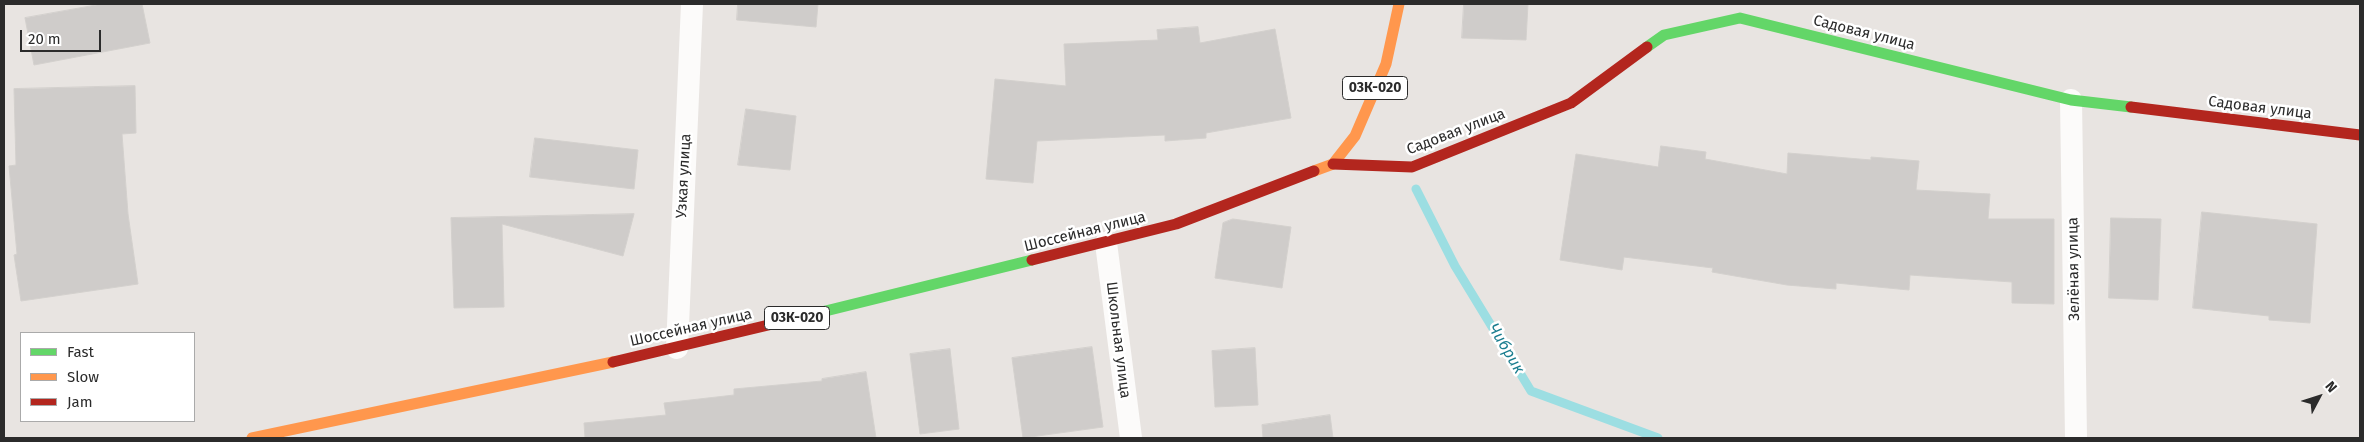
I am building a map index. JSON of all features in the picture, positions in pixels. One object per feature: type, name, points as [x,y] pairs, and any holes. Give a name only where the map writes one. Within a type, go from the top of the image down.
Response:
[{"type":"main road","name":"03К-020","points":[[1332,164],[1355,136],[1386,64],[1399,4]]},
{"type":"main road","name":"Садовая улица","points":[[1332,164],[1412,167],[1571,103],[1664,35],[1740,18],[2071,100],[2360,135]]},
{"type":"main road","name":"Шоссейная улица","points":[[252,438],[677,348],[1106,243],[1176,224],[1332,164]]},
{"type":"street","name":"Узкая улица","points":[[677,348],[692,4]]},
{"type":"street","name":"Зелёная улица","points":[[2071,100],[2076,438]]},
{"type":"street","name":"Школьная улица","points":[[1106,243],[1130,438]]},
{"type":"building","points":[[102,4],[142,4],[150,43],[34,65],[25,18]]},
{"type":"building","points":[[738,4],[818,4],[816,27],[737,20]]},
{"type":"building","points":[[1464,4],[1528,4],[1526,40],[1462,38]]},
{"type":"building","points":[[1198,27],[1200,43],[1275,29],[1291,118],[1206,133],[1206,138],[1165,141],[1165,135],[1037,141],[1033,183],[986,179],[995,79],[1066,86],[1064,44],[1158,40],[1157,30]]},
{"type":"building","points":[[135,86],[136,133],[122,134],[128,214],[138,284],[21,301],[14,255],[17,254],[9,166],[16,165],[14,89]]},
{"type":"building","points":[[746,109],[796,116],[790,170],[738,165]]},
{"type":"building","points":[[535,138],[638,150],[634,189],[530,177]]},
{"type":"building","points":[[1661,146],[1706,152],[1705,159],[1787,174],[1788,153],[1871,160],[1871,157],[1919,161],[1916,190],[1990,194],[1988,219],[2054,219],[2054,304],[2012,303],[2012,282],[1910,275],[1909,290],[1836,283],[1836,289],[1787,285],[1712,272],[1713,268],[1624,257],[1622,270],[1560,260],[1576,154],[1658,167]]},
{"type":"building","points":[[2202,212],[2317,224],[2310,323],[2269,320],[2269,316],[2193,308]]},
{"type":"building","points":[[634,214],[623,256],[502,224],[504,307],[454,308],[451,218]]},
{"type":"building","points":[[2111,218],[2161,219],[2158,300],[2109,298]]},
{"type":"building","points":[[1233,219],[1291,227],[1282,288],[1215,278],[1223,223]]},
{"type":"building","points":[[1092,347],[1103,427],[1023,438],[1012,358]]},
{"type":"building","points":[[1255,348],[1258,405],[1215,407],[1212,351]]},
{"type":"building","points":[[950,349],[959,429],[920,434],[910,354]]},
{"type":"building","points":[[866,372],[876,438],[585,438],[584,423],[666,415],[664,403],[734,395],[734,389],[822,381],[822,379]]},
{"type":"building","points":[[1330,415],[1333,438],[1263,438],[1262,425]]},
{"type":"waterway","name":"Чибрик","points":[[1416,189],[1455,266],[1531,391],[1658,438]]},
{"type":"traffic: fast","points":[[1647,47],[1664,35],[1740,18],[2071,100],[2131,107]]},
{"type":"traffic: fast","points":[[781,322],[1032,260]]},
{"type":"traffic: slow","points":[[1314,171],[1333,164],[1355,136],[1386,64],[1399,4]]},
{"type":"traffic: slow","points":[[252,438],[613,362]]},
{"type":"traffic: jam","points":[[1333,164],[1412,167],[1571,103],[1647,47]]},
{"type":"traffic: jam","points":[[2131,107],[2360,135]]},
{"type":"traffic: jam","points":[[1032,260],[1176,224],[1314,171]]},
{"type":"traffic: jam","points":[[613,362],[781,322]]}]
